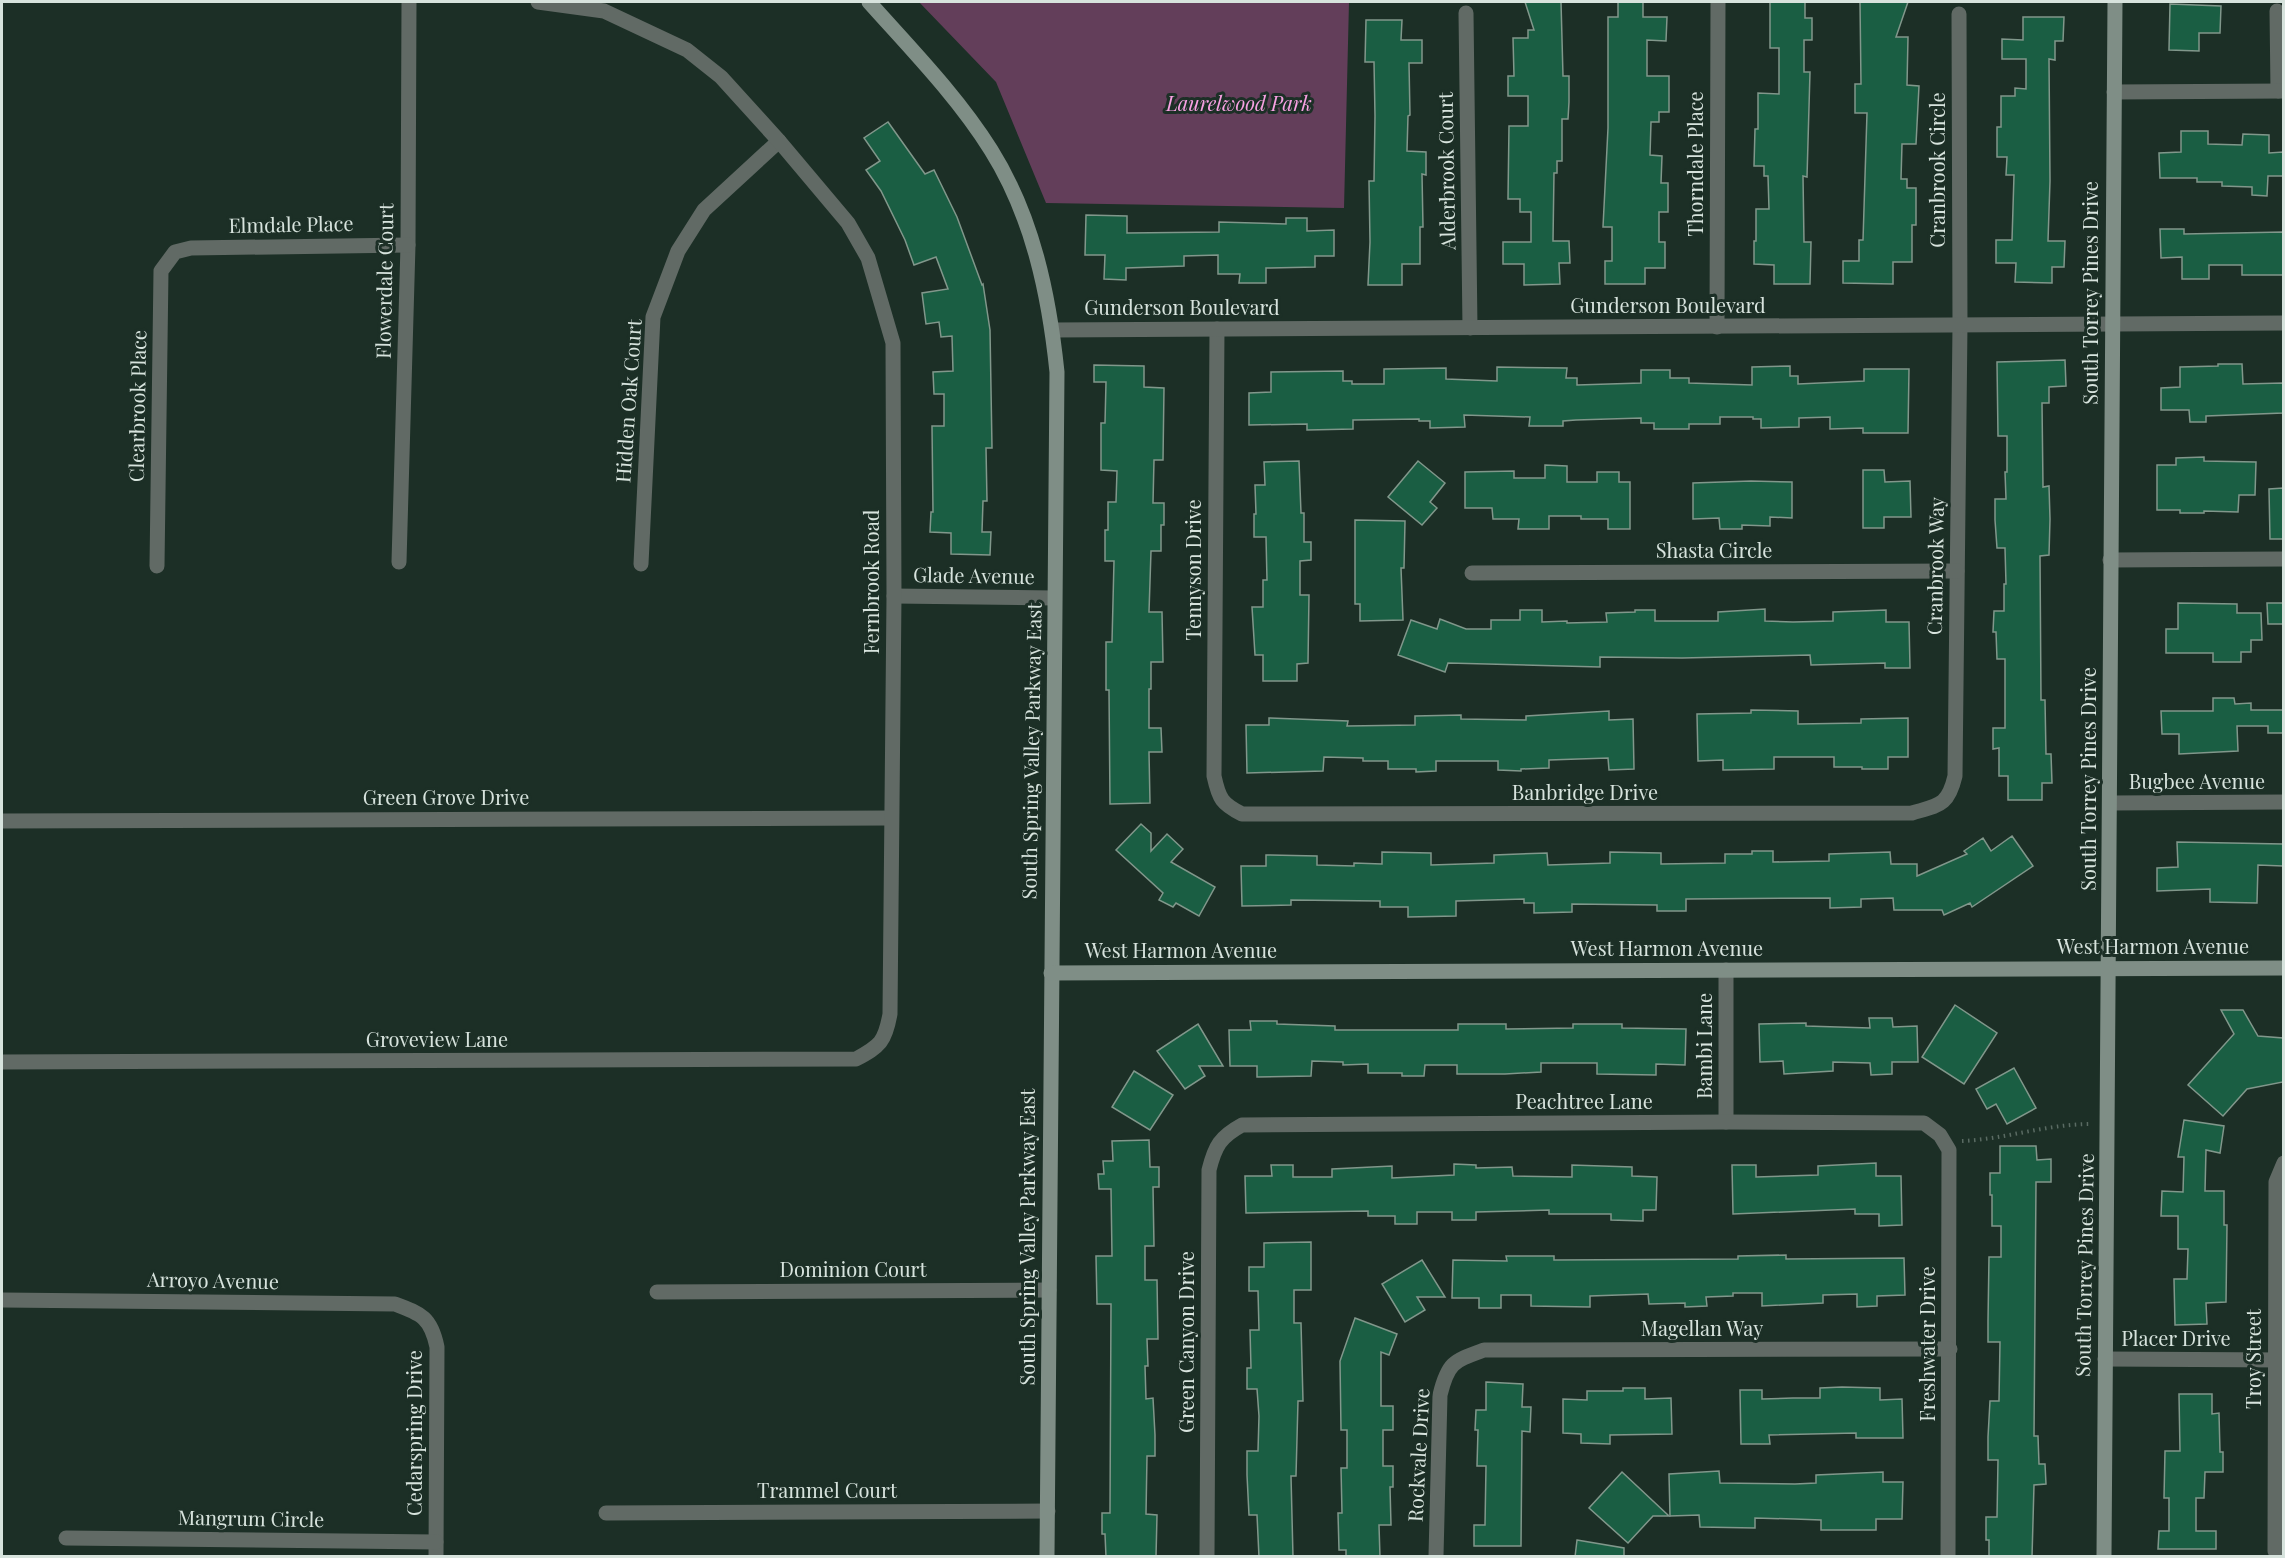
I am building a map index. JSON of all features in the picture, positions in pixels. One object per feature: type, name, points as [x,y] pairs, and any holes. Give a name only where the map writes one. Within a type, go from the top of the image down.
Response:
[{"type":"street","name":"Flowerdale Court","points":[[399,562],[408,245],[409,2]]},
{"type":"street","name":"Fernbrook Road","points":[[538,2],[604,11],[687,50],[722,77],[780,141],[848,223],[868,258],[893,344],[894,596],[890,1014],[885,1037],[871,1051]]},
{"type":"street","name":"South Spring Valley Parkway East","points":[[869,2],[950,93],[992,151],[1020,206],[1037,256],[1053,330],[1056,372],[1047,1557]]},
{"type":"street","name":"Thorndale Place","points":[[1717,327],[1718,2]]},
{"type":"street","name":"South Torrey Pines Drive","points":[[2104,1557],[2115,2]]},
{"type":"street","points":[[2114,92],[2281,91],[2277,10]]},
{"type":"street","name":"Alderbrook Court","points":[[1466,13],[1470,328]]},
{"type":"street","name":"Cranbrook Circle","points":[[1959,14],[1960,325]]},
{"type":"street","name":"Hidden Oak Court","points":[[641,564],[654,316],[678,251],[704,210],[780,141]]},
{"type":"street","name":"Elmdale Place","points":[[175,252],[191,248],[408,245]]},
{"type":"street","name":"Clearbrook Place","points":[[157,566],[160,271],[175,252]]},
{"type":"street","name":"Gunderson Boulevard","points":[[1053,330],[2283,323]]},
{"type":"street","name":"Cranbrook Way","points":[[1942,804],[1952,791],[1955,776],[1960,325]]},
{"type":"street","name":"Tennyson Drive","points":[[1216,329],[1214,777],[1218,796],[1228,807]]},
{"type":"street","points":[[2110,560],[2283,559]]},
{"type":"street","name":"Shasta Circle","points":[[1472,573],[1957,571]]},
{"type":"street","name":"Glade Avenue","points":[[894,596],[1054,598]]},
{"type":"street","name":"Bugbee Avenue","points":[[2111,803],[2283,802]]},
{"type":"street","name":"Banbridge Drive","points":[[1228,807],[1242,814],[1912,813],[1942,804]]},
{"type":"street","name":"Green Grove Drive","points":[[2,821],[891,818]]},
{"type":"street","name":"West Harmon Avenue","points":[[1051,973],[2283,968]]},
{"type":"street","name":"Bambi Lane","points":[[1726,970],[1726,1122]]},
{"type":"street","name":"Groveview Lane","points":[[2,1062],[856,1059],[871,1051]]},
{"type":"street","name":"Peachtree Lane","points":[[1227,1134],[1242,1125],[1924,1123],[1942,1138]]},
{"type":"street","name":"Green Canyon Drive","points":[[1207,1557],[1209,1170],[1214,1149],[1227,1134]]},
{"type":"street","name":"Freshwater Drive","points":[[1942,1138],[1949,1150],[1948,1557]]},
{"type":"street","name":"Troy Street","points":[[2278,1557],[2275,1551],[2279,1360],[2276,1182],[2283,1163]]},
{"type":"street","name":"Dominion Court","points":[[657,1292],[1049,1290]]},
{"type":"street","name":"Arroyo Avenue","points":[[2,1300],[395,1304],[421,1314]]},
{"type":"street","name":"Cedarspring Drive","points":[[421,1314],[433,1329],[437,1347],[436,1550]]},
{"type":"street","name":"Magellan Way","points":[[1457,1360],[1484,1350],[1950,1349]]},
{"type":"street","name":"Placer Drive","points":[[2105,1359],[2279,1360]]},
{"type":"street","name":"Rockvale Drive","points":[[1436,1557],[1440,1395],[1445,1375],[1457,1360]]},
{"type":"street","name":"Trammel Court","points":[[606,1513],[1048,1511]]},
{"type":"street","name":"Mangrum Circle","points":[[66,1538],[436,1550]]},
{"type":"path","points":[[1942,1138],[1980,1140],[2066,1124],[2107,1124]]},
{"type":"green space","name":"Laurelwood Park","points":[[919,2],[1349,2],[1344,208],[1046,203],[996,82]]},
{"type":"building","points":[[1525,2],[1561,2],[1563,76],[1569,76],[1569,102],[1568,119],[1562,119],[1562,161],[1557,161],[1557,173],[1554,173],[1553,241],[1569,241],[1570,263],[1559,263],[1560,284],[1524,285],[1524,264],[1503,264],[1503,242],[1531,242],[1531,212],[1520,212],[1520,199],[1508,199],[1509,126],[1528,126],[1528,96],[1508,96],[1508,76],[1514,76],[1513,38],[1528,38],[1528,30],[1534,30]]},
{"type":"building","points":[[1618,2],[1643,2],[1643,17],[1667,17],[1666,41],[1647,40],[1647,76],[1669,76],[1669,112],[1659,112],[1659,122],[1651,122],[1650,155],[1662,156],[1661,183],[1668,183],[1668,212],[1659,212],[1659,242],[1665,242],[1665,268],[1645,268],[1645,284],[1605,284],[1605,261],[1612,261],[1612,227],[1603,227],[1608,128],[1608,17],[1618,17]]},
{"type":"building","points":[[1770,2],[1805,2],[1805,18],[1812,18],[1812,40],[1804,40],[1804,72],[1810,72],[1807,177],[1803,176],[1804,242],[1811,242],[1810,284],[1774,284],[1774,265],[1754,264],[1756,209],[1769,209],[1768,176],[1764,176],[1764,166],[1754,166],[1755,129],[1758,129],[1758,93],[1779,94],[1779,48],[1770,48]]},
{"type":"building","points":[[1860,2],[1908,2],[1896,37],[1908,37],[1907,85],[1919,86],[1916,144],[1902,144],[1901,179],[1907,179],[1907,188],[1916,188],[1916,225],[1912,225],[1912,262],[1893,262],[1893,284],[1843,283],[1843,261],[1859,261],[1859,240],[1863,240],[1867,113],[1855,113],[1855,84],[1861,84]]},
{"type":"building","points":[[2170,4],[2221,6],[2220,33],[2199,33],[2199,51],[2169,50]]},
{"type":"building","points":[[2023,17],[2064,17],[2063,41],[2055,41],[2055,60],[2049,59],[2048,241],[2065,241],[2064,267],[2052,267],[2052,283],[2015,282],[2016,263],[1996,263],[1996,240],[2012,240],[2014,175],[2006,175],[2007,157],[1997,157],[1997,127],[2001,127],[2001,96],[2015,96],[2015,88],[2026,89],[2026,59],[2002,59],[2002,39],[2023,40]]},
{"type":"building","points":[[1366,20],[1402,20],[1401,40],[1422,40],[1422,63],[1409,63],[1410,115],[1408,116],[1407,151],[1426,152],[1426,175],[1422,174],[1423,227],[1420,227],[1420,264],[1402,264],[1402,285],[1368,285],[1369,181],[1374,181],[1375,116],[1374,62],[1365,62]]},
{"type":"building","points":[[888,122],[925,174],[934,170],[957,217],[983,284],[990,330],[992,448],[986,448],[987,501],[983,501],[982,532],[991,532],[990,555],[951,554],[951,533],[930,532],[931,512],[933,512],[932,426],[944,426],[944,394],[934,394],[933,372],[953,371],[952,336],[941,337],[939,322],[926,324],[922,293],[948,289],[936,257],[914,265],[905,240],[881,191],[866,170],[880,161],[864,138]]},
{"type":"building","points":[[2181,131],[2208,131],[2208,144],[2242,145],[2243,134],[2269,135],[2269,153],[2283,152],[2283,176],[2268,176],[2267,196],[2252,195],[2252,187],[2222,186],[2222,182],[2197,182],[2197,178],[2160,178],[2159,153],[2181,152]]},
{"type":"building","points":[[1086,215],[1127,216],[1127,233],[1219,232],[1219,222],[1286,224],[1286,218],[1307,218],[1307,231],[1334,230],[1334,256],[1315,256],[1315,267],[1266,268],[1266,283],[1239,283],[1240,274],[1218,274],[1218,255],[1184,256],[1184,266],[1126,268],[1126,280],[1104,279],[1105,255],[1085,255]]},
{"type":"building","points":[[2160,229],[2184,229],[2184,234],[2283,232],[2283,275],[2242,275],[2242,265],[2209,265],[2209,279],[2182,279],[2182,257],[2161,258]]},
{"type":"building","points":[[2065,360],[2066,386],[2049,387],[2049,403],[2042,403],[2043,487],[2049,486],[2050,519],[2049,555],[2040,556],[2041,700],[2045,700],[2046,754],[2051,754],[2052,783],[2042,783],[2042,800],[2008,800],[2008,776],[1999,776],[1999,748],[1993,749],[1993,728],[2005,728],[2005,659],[1997,659],[1996,632],[1993,632],[1994,611],[2004,611],[2004,584],[2006,584],[2005,548],[1997,548],[1995,520],[1995,499],[2006,499],[2005,472],[2007,472],[2007,436],[1998,436],[1997,362]]},
{"type":"building","points":[[2218,364],[2242,364],[2243,384],[2283,383],[2283,413],[2206,416],[2206,422],[2190,422],[2189,410],[2161,410],[2161,388],[2180,387],[2180,367],[2218,366]]},
{"type":"building","points":[[1094,365],[1144,366],[1144,387],[1164,388],[1163,460],[1154,460],[1153,503],[1164,503],[1164,525],[1161,525],[1161,551],[1151,551],[1149,612],[1162,612],[1163,662],[1151,662],[1149,728],[1161,728],[1162,752],[1149,752],[1150,803],[1110,804],[1109,690],[1106,690],[1106,642],[1112,642],[1114,561],[1105,561],[1105,530],[1108,530],[1108,502],[1116,502],[1117,471],[1101,470],[1101,423],[1105,423],[1106,382],[1094,382]]},
{"type":"building","points":[[1790,366],[1790,376],[1798,376],[1798,384],[1864,381],[1864,369],[1909,369],[1908,433],[1863,433],[1863,428],[1830,429],[1830,417],[1799,418],[1799,427],[1761,428],[1761,419],[1720,417],[1720,424],[1689,424],[1689,429],[1654,429],[1654,423],[1641,423],[1641,418],[1576,420],[1563,421],[1563,426],[1529,426],[1530,417],[1464,415],[1465,427],[1430,428],[1430,421],[1419,421],[1419,419],[1353,420],[1353,429],[1307,430],[1307,424],[1249,425],[1249,393],[1271,392],[1271,372],[1343,371],[1343,381],[1352,381],[1352,384],[1384,384],[1384,369],[1446,368],[1446,379],[1497,381],[1497,367],[1567,368],[1566,378],[1577,378],[1577,385],[1641,383],[1641,370],[1670,370],[1670,378],[1689,378],[1689,383],[1752,385],[1752,367]]},
{"type":"building","points":[[2204,457],[2204,461],[2256,462],[2255,495],[2239,495],[2238,512],[2180,513],[2180,510],[2157,510],[2157,465],[2176,465],[2176,458]]},
{"type":"building","points":[[1299,461],[1304,542],[1311,542],[1311,560],[1300,561],[1300,595],[1309,595],[1308,663],[1297,664],[1297,681],[1263,681],[1263,655],[1255,655],[1252,607],[1263,607],[1263,580],[1267,580],[1266,537],[1254,537],[1255,485],[1265,485],[1264,462]]},
{"type":"building","points":[[1418,461],[1445,483],[1430,502],[1437,508],[1422,525],[1388,497]]},
{"type":"building","points":[[1545,465],[1567,466],[1567,482],[1597,482],[1597,472],[1619,472],[1619,482],[1630,482],[1630,529],[1608,529],[1608,519],[1549,516],[1549,529],[1518,529],[1519,519],[1493,519],[1492,508],[1465,508],[1465,472],[1514,471],[1514,478],[1545,478]]},
{"type":"building","points":[[1863,470],[1884,470],[1885,482],[1910,481],[1911,517],[1884,517],[1884,528],[1863,528]]},
{"type":"building","points":[[1792,482],[1792,518],[1770,517],[1770,526],[1742,525],[1742,529],[1720,529],[1719,518],[1693,519],[1693,483]]},
{"type":"building","points":[[2283,488],[2283,539],[2270,539],[2269,489]]},
{"type":"building","points":[[1355,520],[1405,521],[1404,568],[1401,568],[1403,620],[1360,621],[1360,604],[1355,604]]},
{"type":"building","points":[[2178,603],[2237,604],[2237,613],[2261,613],[2262,640],[2251,640],[2251,652],[2241,652],[2241,662],[2213,662],[2213,653],[2166,653],[2166,629],[2178,629]]},
{"type":"building","points":[[2267,603],[2283,603],[2283,624],[2268,624]]},
{"type":"building","points":[[1765,609],[1765,621],[1793,622],[1833,621],[1833,612],[1886,610],[1886,622],[1909,622],[1910,668],[1885,668],[1885,663],[1811,665],[1810,655],[1600,657],[1600,667],[1448,663],[1445,672],[1398,655],[1411,620],[1437,629],[1440,619],[1466,629],[1491,629],[1491,620],[1520,620],[1520,610],[1542,610],[1542,622],[1567,621],[1567,623],[1607,622],[1606,613],[1635,612],[1635,610],[1655,610],[1655,621],[1718,621],[1718,612]]},
{"type":"building","points":[[2213,698],[2234,698],[2235,704],[2251,703],[2251,710],[2283,710],[2283,733],[2268,733],[2268,726],[2237,726],[2238,751],[2179,754],[2179,734],[2162,734],[2161,711],[2213,711]]},
{"type":"building","points":[[1751,710],[1798,711],[1798,724],[1861,723],[1861,719],[1908,718],[1908,757],[1888,757],[1888,769],[1834,767],[1834,757],[1774,757],[1774,769],[1723,770],[1723,760],[1698,761],[1697,714],[1751,713]]},
{"type":"building","points":[[1609,711],[1609,720],[1633,719],[1634,769],[1609,770],[1608,758],[1549,760],[1549,768],[1521,769],[1521,771],[1498,770],[1498,761],[1436,761],[1436,771],[1416,772],[1416,769],[1388,769],[1388,761],[1324,757],[1323,771],[1247,773],[1246,725],[1269,725],[1269,718],[1348,721],[1347,726],[1415,725],[1415,716],[1461,715],[1461,719],[1526,720],[1526,716]]},
{"type":"building","points":[[1141,824],[1151,833],[1151,851],[1167,834],[1183,849],[1171,862],[1215,887],[1199,916],[1176,903],[1173,907],[1159,900],[1163,893],[1116,850]]},
{"type":"building","points":[[2012,836],[2033,866],[1972,907],[1970,903],[1944,915],[1942,910],[1894,910],[1893,898],[1861,899],[1861,907],[1830,908],[1830,898],[1686,899],[1686,911],[1657,911],[1657,905],[1572,904],[1572,912],[1534,913],[1534,903],[1524,903],[1524,899],[1456,901],[1456,916],[1408,917],[1408,907],[1380,907],[1380,901],[1291,900],[1291,905],[1242,906],[1241,866],[1266,866],[1266,855],[1317,856],[1317,865],[1354,866],[1354,863],[1382,864],[1382,852],[1431,853],[1431,865],[1494,863],[1494,855],[1547,853],[1548,865],[1610,863],[1610,852],[1661,853],[1661,864],[1725,863],[1725,854],[1752,854],[1752,851],[1773,851],[1773,862],[1829,861],[1829,854],[1890,852],[1891,864],[1917,864],[1917,876],[1967,854],[1964,851],[1983,838],[1991,851]]},
{"type":"building","points":[[2177,842],[2283,844],[2283,866],[2258,865],[2257,903],[2210,902],[2210,889],[2157,891],[2157,868],[2178,867]]},
{"type":"building","points":[[1955,1005],[1997,1033],[1964,1084],[1922,1057]]},
{"type":"building","points":[[2221,1010],[2243,1010],[2258,1036],[2283,1038],[2283,1082],[2247,1089],[2223,1116],[2188,1085],[2234,1034]]},
{"type":"building","points":[[1869,1018],[1892,1018],[1893,1027],[1917,1026],[1918,1062],[1892,1062],[1892,1074],[1871,1075],[1870,1063],[1833,1062],[1833,1071],[1784,1074],[1783,1061],[1760,1062],[1759,1024],[1806,1023],[1806,1026],[1870,1028]]},
{"type":"building","points":[[1250,1021],[1335,1026],[1335,1030],[1458,1030],[1458,1024],[1506,1024],[1506,1029],[1573,1028],[1573,1024],[1622,1024],[1622,1028],[1686,1029],[1685,1065],[1656,1064],[1656,1075],[1597,1074],[1597,1063],[1541,1063],[1541,1072],[1505,1074],[1457,1074],[1457,1065],[1425,1065],[1424,1076],[1402,1076],[1402,1073],[1368,1073],[1368,1064],[1343,1065],[1343,1062],[1312,1061],[1311,1076],[1257,1077],[1257,1066],[1230,1066],[1229,1030],[1251,1030]]},
{"type":"building","points":[[1198,1024],[1223,1066],[1199,1066],[1205,1076],[1185,1089],[1157,1051]]},
{"type":"building","points":[[2014,1068],[2036,1108],[2007,1124],[1996,1104],[1987,1109],[1976,1089]]},
{"type":"building","points":[[1134,1071],[1173,1095],[1150,1130],[1112,1107]]},
{"type":"building","points":[[2184,1120],[2224,1126],[2220,1153],[2206,1150],[2205,1191],[2224,1191],[2224,1225],[2227,1225],[2226,1302],[2206,1303],[2207,1324],[2175,1325],[2174,1279],[2187,1279],[2188,1249],[2178,1249],[2178,1216],[2161,1216],[2162,1191],[2183,1192],[2184,1157],[2178,1157]]},
{"type":"building","points":[[1149,1140],[1150,1167],[1159,1167],[1159,1187],[1153,1187],[1154,1246],[1145,1246],[1145,1280],[1157,1280],[1158,1339],[1147,1339],[1148,1366],[1145,1366],[1146,1399],[1153,1398],[1155,1435],[1155,1456],[1147,1456],[1146,1514],[1157,1515],[1156,1557],[1106,1557],[1105,1534],[1102,1534],[1102,1513],[1110,1513],[1111,1304],[1097,1304],[1096,1256],[1112,1256],[1111,1189],[1099,1189],[1098,1174],[1104,1174],[1103,1161],[1113,1161],[1112,1141]]},
{"type":"building","points":[[2000,1146],[2036,1146],[2037,1160],[2051,1159],[2051,1182],[2036,1182],[2034,1436],[2038,1436],[2039,1464],[2045,1464],[2046,1484],[2034,1485],[2032,1557],[1989,1557],[1989,1540],[1986,1540],[1986,1517],[1997,1517],[1998,1460],[1988,1460],[1988,1437],[1990,1401],[1999,1401],[2000,1342],[1988,1342],[1988,1321],[1989,1257],[2001,1257],[2001,1226],[1992,1226],[1992,1195],[1990,1195],[1990,1173],[2000,1173]]},
{"type":"building","points":[[1876,1163],[1876,1176],[1901,1176],[1902,1225],[1879,1226],[1879,1214],[1855,1214],[1855,1209],[1733,1214],[1732,1165],[1756,1165],[1756,1177],[1818,1175],[1818,1166]]},
{"type":"building","points":[[1454,1164],[1476,1165],[1476,1168],[1512,1167],[1513,1176],[1572,1177],[1572,1165],[1632,1167],[1632,1176],[1657,1177],[1656,1210],[1643,1210],[1643,1221],[1611,1220],[1611,1214],[1549,1214],[1549,1210],[1476,1212],[1476,1220],[1452,1220],[1452,1212],[1417,1212],[1417,1224],[1395,1224],[1395,1216],[1368,1216],[1368,1211],[1246,1213],[1245,1176],[1272,1176],[1271,1165],[1293,1165],[1293,1177],[1332,1177],[1332,1169],[1392,1166],[1392,1178],[1454,1175]]},
{"type":"building","points":[[1311,1242],[1311,1290],[1294,1290],[1294,1323],[1301,1323],[1303,1401],[1298,1401],[1296,1476],[1291,1476],[1293,1557],[1259,1557],[1257,1515],[1249,1515],[1247,1475],[1247,1451],[1258,1451],[1259,1416],[1257,1389],[1247,1389],[1247,1368],[1251,1368],[1250,1330],[1259,1330],[1258,1291],[1249,1291],[1249,1267],[1264,1267],[1264,1243]]},
{"type":"building","points":[[1786,1255],[1786,1259],[1904,1258],[1905,1295],[1877,1296],[1877,1306],[1857,1307],[1857,1294],[1823,1295],[1823,1303],[1762,1306],[1762,1293],[1733,1293],[1733,1296],[1706,1297],[1707,1306],[1685,1307],[1685,1303],[1649,1304],[1648,1294],[1590,1296],[1590,1307],[1531,1306],[1531,1295],[1501,1295],[1501,1308],[1479,1308],[1479,1298],[1452,1298],[1453,1260],[1507,1261],[1506,1256],[1554,1256],[1554,1260],[1738,1259],[1738,1256]]},
{"type":"building","points":[[1422,1260],[1445,1297],[1417,1297],[1425,1310],[1405,1322],[1382,1284]]},
{"type":"building","points":[[1355,1318],[1397,1334],[1389,1355],[1381,1352],[1381,1406],[1393,1406],[1393,1430],[1383,1430],[1383,1466],[1393,1466],[1393,1487],[1390,1487],[1391,1525],[1379,1525],[1380,1557],[1346,1557],[1346,1550],[1339,1550],[1338,1513],[1342,1513],[1341,1468],[1347,1468],[1347,1430],[1341,1430],[1340,1361]]},
{"type":"building","points":[[1486,1382],[1523,1384],[1522,1407],[1531,1407],[1530,1432],[1522,1431],[1521,1546],[1474,1546],[1474,1525],[1485,1525],[1486,1466],[1477,1466],[1478,1430],[1475,1430],[1476,1410],[1486,1410]]},
{"type":"building","points":[[1623,1388],[1645,1388],[1645,1399],[1671,1398],[1672,1434],[1610,1435],[1610,1444],[1581,1443],[1581,1434],[1563,1433],[1563,1399],[1587,1400],[1587,1391],[1623,1391]]},
{"type":"building","points":[[1820,1388],[1880,1388],[1880,1400],[1902,1399],[1903,1438],[1856,1438],[1856,1433],[1769,1435],[1770,1444],[1741,1444],[1740,1390],[1762,1390],[1762,1399],[1820,1398]]},
{"type":"building","points":[[2179,1394],[2212,1394],[2212,1414],[2219,1413],[2223,1472],[2205,1472],[2204,1498],[2196,1498],[2196,1531],[2216,1531],[2216,1549],[2158,1549],[2159,1531],[2169,1531],[2169,1498],[2164,1498],[2165,1451],[2180,1451]]},
{"type":"building","points":[[1719,1471],[1720,1483],[1795,1484],[1816,1483],[1816,1475],[1883,1472],[1883,1482],[1903,1482],[1902,1519],[1876,1519],[1876,1530],[1821,1530],[1821,1520],[1755,1518],[1755,1528],[1700,1527],[1699,1515],[1670,1516],[1669,1474]]},
{"type":"building","points":[[1622,1472],[1669,1516],[1653,1516],[1628,1543],[1589,1508]]},
{"type":"building","points":[[1577,1540],[1624,1548],[1624,1557],[1575,1557]]}]
